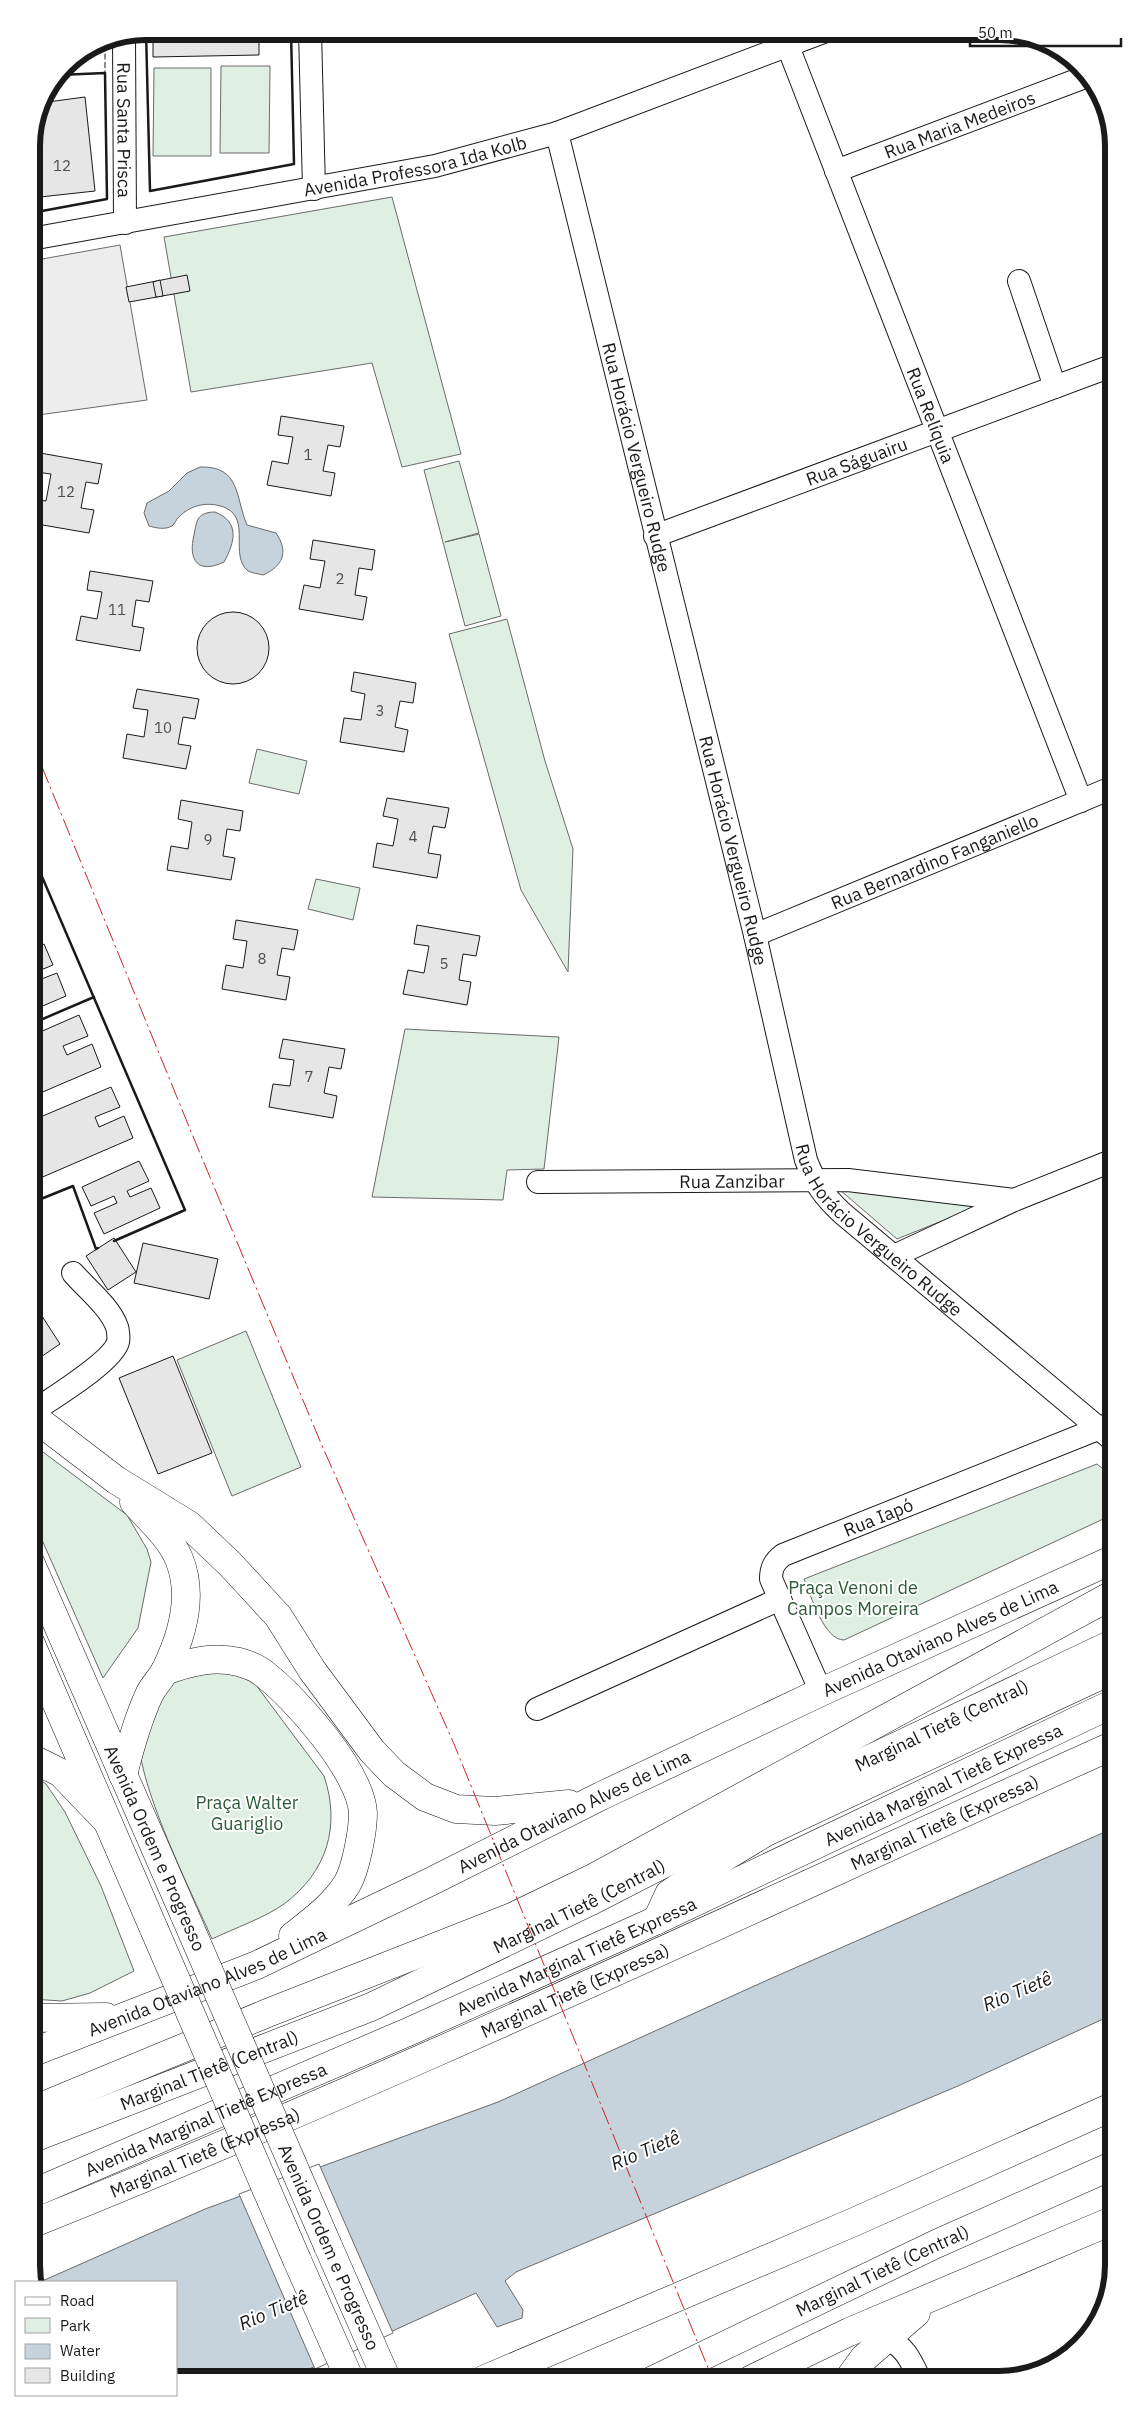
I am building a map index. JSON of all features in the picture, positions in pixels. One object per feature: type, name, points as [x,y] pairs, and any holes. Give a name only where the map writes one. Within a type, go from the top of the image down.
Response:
[{"type":"main road","points":[[40,1421],[116,1480],[189,1526],[230,1564],[278,1616],[312,1670],[372,1751],[394,1774],[425,1797],[456,1809],[495,1811],[562,1806],[601,1796]]},
{"type":"main road","points":[[116,1480],[160,1531],[179,1558],[184,1580],[185,1604],[183,1629],[165,1671],[150,1692],[132,1735],[124,1775]]},
{"type":"main road","name":"Avenida Otaviano Alves de Lima","points":[[40,2050],[128,2017],[257,1965],[430,1882],[601,1796],[821,1692],[1105,1563]]},
{"type":"main road","name":"Avenida Ordem e Progresso","points":[[40,1584],[383,2371]]},
{"type":"main road","points":[[40,2107],[270,2012],[512,1917],[595,1877],[1105,1599]]},
{"type":"main road","name":"Marginal Tietê (Central)","points":[[40,2136],[371,2007],[606,1893],[830,1778],[1105,1647]]},
{"type":"main road","points":[[165,1671],[185,1663],[211,1659],[238,1662],[262,1672],[294,1701],[333,1748],[353,1785],[363,1812],[354,1867],[348,1883],[323,1911],[257,1965]]},
{"type":"main road","name":"Avenida Ordem e Progresso","points":[[40,1665],[346,2371]]},
{"type":"main road","points":[[657,1920],[670,1894],[708,1867],[766,1832],[1105,1673]]},
{"type":"main road","name":"Avenida Marginal Tietê Expressa","points":[[40,2190],[372,2048],[657,1920],[1105,1707]]},
{"type":"main road","name":"Marginal Tietê (Expressa)","points":[[40,2220],[336,2096],[604,1977],[1105,1749]]},
{"type":"main road","points":[[40,1762],[61,1773],[106,1820]]},
{"type":"main road","points":[[40,2018],[128,2017]]},
{"type":"main road","points":[[504,2371],[854,2222],[1105,2110]]},
{"type":"main road","name":"Marginal Tietê (Central)","points":[[672,2371],[936,2244],[1105,2169]]},
{"type":"main road","points":[[768,2371],[848,2332],[1105,2224]]},
{"type":"main road","points":[[855,2371],[864,2358],[886,2338],[944,2291]]},
{"type":"street","points":[[310,40],[314,189]]},
{"type":"street","name":"Avenida Professora Ida Kolb","points":[[40,238],[435,166],[557,133],[779,40]]},
{"type":"street","name":"Rua Relíquia","points":[[785,40],[1081,801]]},
{"type":"street","name":"Rua Santa Prisca","points":[[124,43],[126,223]]},
{"type":"street","name":"Rua Maria Medeiros","points":[[836,171],[1080,79]]},
{"type":"street","name":"Rua Horácio Vergueiro Rudge","points":[[557,133],[755,935],[806,1160],[813,1179],[819,1190],[842,1213],[1105,1427]]},
{"type":"street","points":[[1019,281],[1054,387]]},
{"type":"street","name":"Rua Ságuairu","points":[[655,536],[1105,368]]},
{"type":"street","name":"Rua Bernardino Fanganiello","points":[[755,935],[1105,791]]},
{"type":"street","name":"Rua Zanzibar","points":[[894,1256],[1014,1200],[1105,1164]]},
{"type":"street","name":"Rua Zanzibar","points":[[538,1182],[848,1180],[928,1188],[1014,1200]]},
{"type":"street","points":[[40,1408],[92,1371],[108,1356],[118,1343],[117,1328],[110,1314],[73,1273]]},
{"type":"street","name":"Rua Iapó","points":[[821,1692],[772,1579],[771,1571],[776,1560],[783,1555],[1105,1432]]},
{"type":"street","points":[[537,1709],[780,1599]]},
{"type":"street","points":[[886,2338],[896,2342],[908,2355],[916,2371]]},
{"type":"green space","points":[[221,66],[270,66],[269,153],[220,153]]},
{"type":"green space","points":[[154,68],[211,68],[211,156],[153,156]]},
{"type":"green space","points":[[392,197],[461,454],[402,467],[372,363],[191,392],[164,237]]},
{"type":"green space","points":[[459,461],[479,533],[445,542],[479,534],[501,616],[465,626],[424,470]]},
{"type":"green space","points":[[507,619],[545,761],[573,849],[568,972],[521,890],[449,634]]},
{"type":"green space","points":[[257,749],[307,761],[299,794],[249,783]]},
{"type":"green space","points":[[316,879],[360,888],[353,920],[308,909]]},
{"type":"green space","points":[[405,1029],[559,1037],[544,1169],[507,1170],[503,1200],[372,1197]]},
{"type":"green space","points":[[840,1190],[978,1204],[959,1214],[897,1239]]},
{"type":"green space","points":[[246,1331],[301,1467],[232,1496],[177,1360]]},
{"type":"green space","points":[[40,1450],[127,1515],[147,1549],[151,1562],[138,1628],[103,1678],[40,1535]]},
{"type":"green space","name":"Praça Venoni de Campos Moreira","points":[[1097,1464],[1105,1471],[1105,1518],[844,1640],[830,1633],[824,1625],[814,1606],[804,1579]]},
{"type":"green space","name":"Praça Walter Guariglio","points":[[228,1668],[253,1681],[324,1776],[331,1813],[330,1830],[320,1863],[311,1878],[299,1891],[284,1904],[268,1914],[212,1939],[164,1831],[152,1799],[143,1769],[139,1744],[141,1725],[172,1677]]},
{"type":"green space","points":[[40,1780],[46,1784],[65,1812],[101,1886],[134,1971],[90,1993],[62,2001],[40,2000]]},
{"type":"shaded area","points":[[120,245],[147,400],[40,415],[40,259]]},
{"type":"water","points":[[200,467],[213,468],[223,472],[230,478],[238,494],[247,525],[276,533],[283,552],[279,563],[270,571],[263,575],[253,573],[248,571],[243,564],[240,556],[237,521],[233,513],[226,508],[207,504],[201,505],[189,509],[169,527],[149,526],[144,513],[147,503],[169,491],[187,473]]},
{"type":"water","points":[[215,512],[223,516],[232,527],[233,540],[224,562],[207,567],[201,565],[194,558],[192,544],[198,519],[202,515]]},
{"type":"water","name":"Rio Tietê","points":[[1105,1832],[1105,2018],[958,2086],[516,2272],[505,2281],[523,2310],[522,2318],[497,2327],[476,2293],[305,2371],[178,2371],[178,2281],[42,2281],[205,2209],[498,2102],[772,1978]]},
{"type":"pier","points":[[319,2164],[393,2333],[315,2369],[239,2194]]},
{"type":"building","points":[[153,40],[259,40],[259,55],[153,57]]},
{"type":"building","points":[[85,97],[95,191],[40,197],[40,140],[42,126],[50,102]]},
{"type":"building","points":[[187,275],[190,291],[129,302],[126,287]]},
{"type":"building","points":[[160,280],[163,296],[156,297],[153,282]]},
{"type":"building","points":[[281,416],[344,426],[340,447],[328,445],[323,471],[335,473],[331,496],[267,485],[272,461],[288,464],[293,437],[278,435]]},
{"type":"building","points":[[40,453],[102,464],[98,484],[86,482],[81,508],[94,510],[89,533],[40,525],[40,500],[46,501],[51,474],[40,473]]},
{"type":"building","points":[[313,540],[375,550],[372,570],[359,568],[355,595],[367,597],[363,620],[299,609],[304,585],[320,588],[325,561],[310,559]]},
{"type":"building","points":[[90,571],[153,581],[149,602],[136,600],[132,626],[144,628],[140,651],[76,640],[81,616],[97,619],[102,592],[87,590]]},
{"type":"building","points":[[233,612],[253,618],[263,628],[269,648],[263,668],[253,678],[233,684],[213,678],[203,668],[197,648],[203,628],[213,618]]},
{"type":"building","points":[[354,672],[416,683],[413,703],[400,701],[395,727],[408,730],[404,752],[340,742],[344,718],[361,720],[365,694],[351,691]]},
{"type":"building","points":[[137,689],[199,699],[195,719],[183,717],[178,744],[191,746],[186,769],[123,758],[127,734],[144,737],[148,710],[133,708]]},
{"type":"building","points":[[387,798],[449,808],[445,828],[433,826],[428,853],[441,855],[437,878],[373,867],[377,843],[393,846],[398,819],[383,816]]},
{"type":"building","points":[[181,800],[243,811],[240,831],[227,829],[223,856],[235,858],[231,880],[167,870],[171,846],[188,849],[192,822],[178,819]]},
{"type":"building","points":[[236,920],[298,930],[294,950],[282,948],[277,975],[290,977],[286,1000],[222,989],[226,965],[243,968],[247,941],[233,939]]},
{"type":"building","points":[[417,925],[480,936],[476,956],[463,954],[459,980],[471,982],[467,1005],[403,994],[408,970],[424,973],[429,946],[414,944]]},
{"type":"building","points":[[44,944],[53,965],[40,970],[40,946]]},
{"type":"building","points":[[57,973],[66,996],[40,1007],[40,980]]},
{"type":"building","points":[[79,1015],[88,1036],[63,1046],[67,1055],[92,1044],[101,1067],[40,1093],[40,1032]]},
{"type":"building","points":[[283,1039],[345,1049],[341,1069],[329,1067],[324,1093],[337,1096],[333,1118],[269,1107],[273,1084],[290,1086],[294,1060],[279,1058]]},
{"type":"building","points":[[111,1087],[120,1107],[95,1117],[99,1127],[124,1116],[133,1138],[40,1178],[40,1117]]},
{"type":"building","points":[[139,1161],[149,1181],[127,1191],[130,1197],[151,1188],[160,1208],[104,1234],[94,1213],[117,1203],[114,1196],[91,1206],[82,1187]]},
{"type":"building","points":[[114,1238],[136,1272],[108,1290],[86,1256]]},
{"type":"building","points":[[143,1243],[218,1259],[209,1299],[134,1283]]},
{"type":"building","points":[[40,1313],[60,1344],[40,1358]]},
{"type":"building","points":[[173,1356],[212,1453],[158,1474],[119,1378]]},
{"type":"fence","points":[[67,75],[105,73],[105,48]]},
{"type":"wall","points":[[146,40],[150,191],[294,164],[291,40]]},
{"type":"wall","points":[[40,211],[107,199],[105,73],[67,75]]},
{"type":"wall","points":[[40,872],[185,1210],[114,1241]]},
{"type":"wall","points":[[40,1020],[94,997]]},
{"type":"wall","points":[[40,1199],[73,1186],[96,1249],[98,1248]]},
{"type":"power","points":[[40,762],[320,1441],[454,1744],[709,2371]]}]
